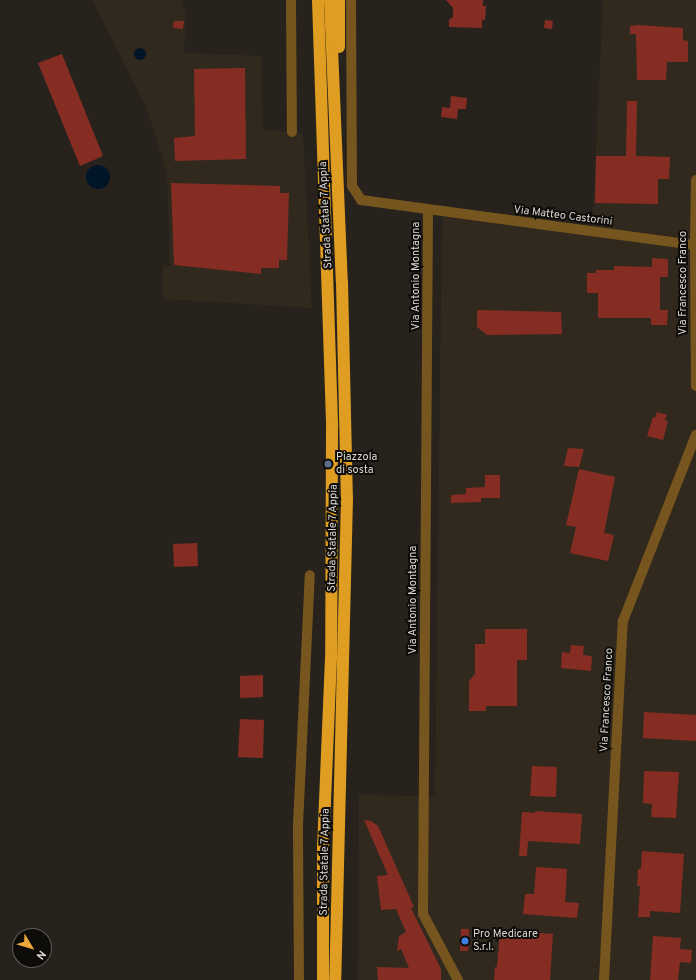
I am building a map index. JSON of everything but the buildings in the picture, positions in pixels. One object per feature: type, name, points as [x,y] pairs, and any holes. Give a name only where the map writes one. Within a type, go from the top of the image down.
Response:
[{"type":"highway","name":"Strada Statale 7 Appia","points":[[318,0],[332,428],[331,658],[323,845],[323,980]]},
{"type":"highway","name":"Strada Statale 7 Appia","points":[[330,0],[342,282],[347,498],[335,980]]},
{"type":"highway","points":[[336,140],[339,0]]},
{"type":"street","points":[[291,0],[292,132]]},
{"type":"street","name":"Via Matteo Castorini","points":[[351,0],[352,186],[361,200],[428,211],[694,245]]},
{"type":"street","name":"Via Francesco Franco","points":[[696,180],[694,245],[696,386]]},
{"type":"street","name":"Via Antonio Montagna","points":[[428,211],[423,914],[458,980]]},
{"type":"street","name":"Via Francesco Franco","points":[[604,980],[623,621],[696,435]]},
{"type":"street","points":[[299,980],[298,825],[310,575]]},
{"type":"shaded area","points":[[92,0],[182,0],[186,18],[184,53],[261,56],[263,130],[303,133],[312,308],[163,299],[163,265],[170,266],[167,172],[145,104]]},
{"type":"shaded area","points":[[603,0],[696,0],[696,980],[358,980],[359,795],[435,796],[442,216],[592,234]]},
{"type":"water","points":[[140,48],[144,50],[146,54],[144,58],[140,60],[136,58],[134,54],[136,50]]},
{"type":"water","points":[[98,165],[107,168],[110,177],[107,186],[98,189],[89,186],[86,177],[89,168]]},
{"type":"place","name":"Piazzola di sosta","points":[[328,464]]},
{"type":"place","name":"Pro Medicare S.r.l.","points":[[465,941]]}]
